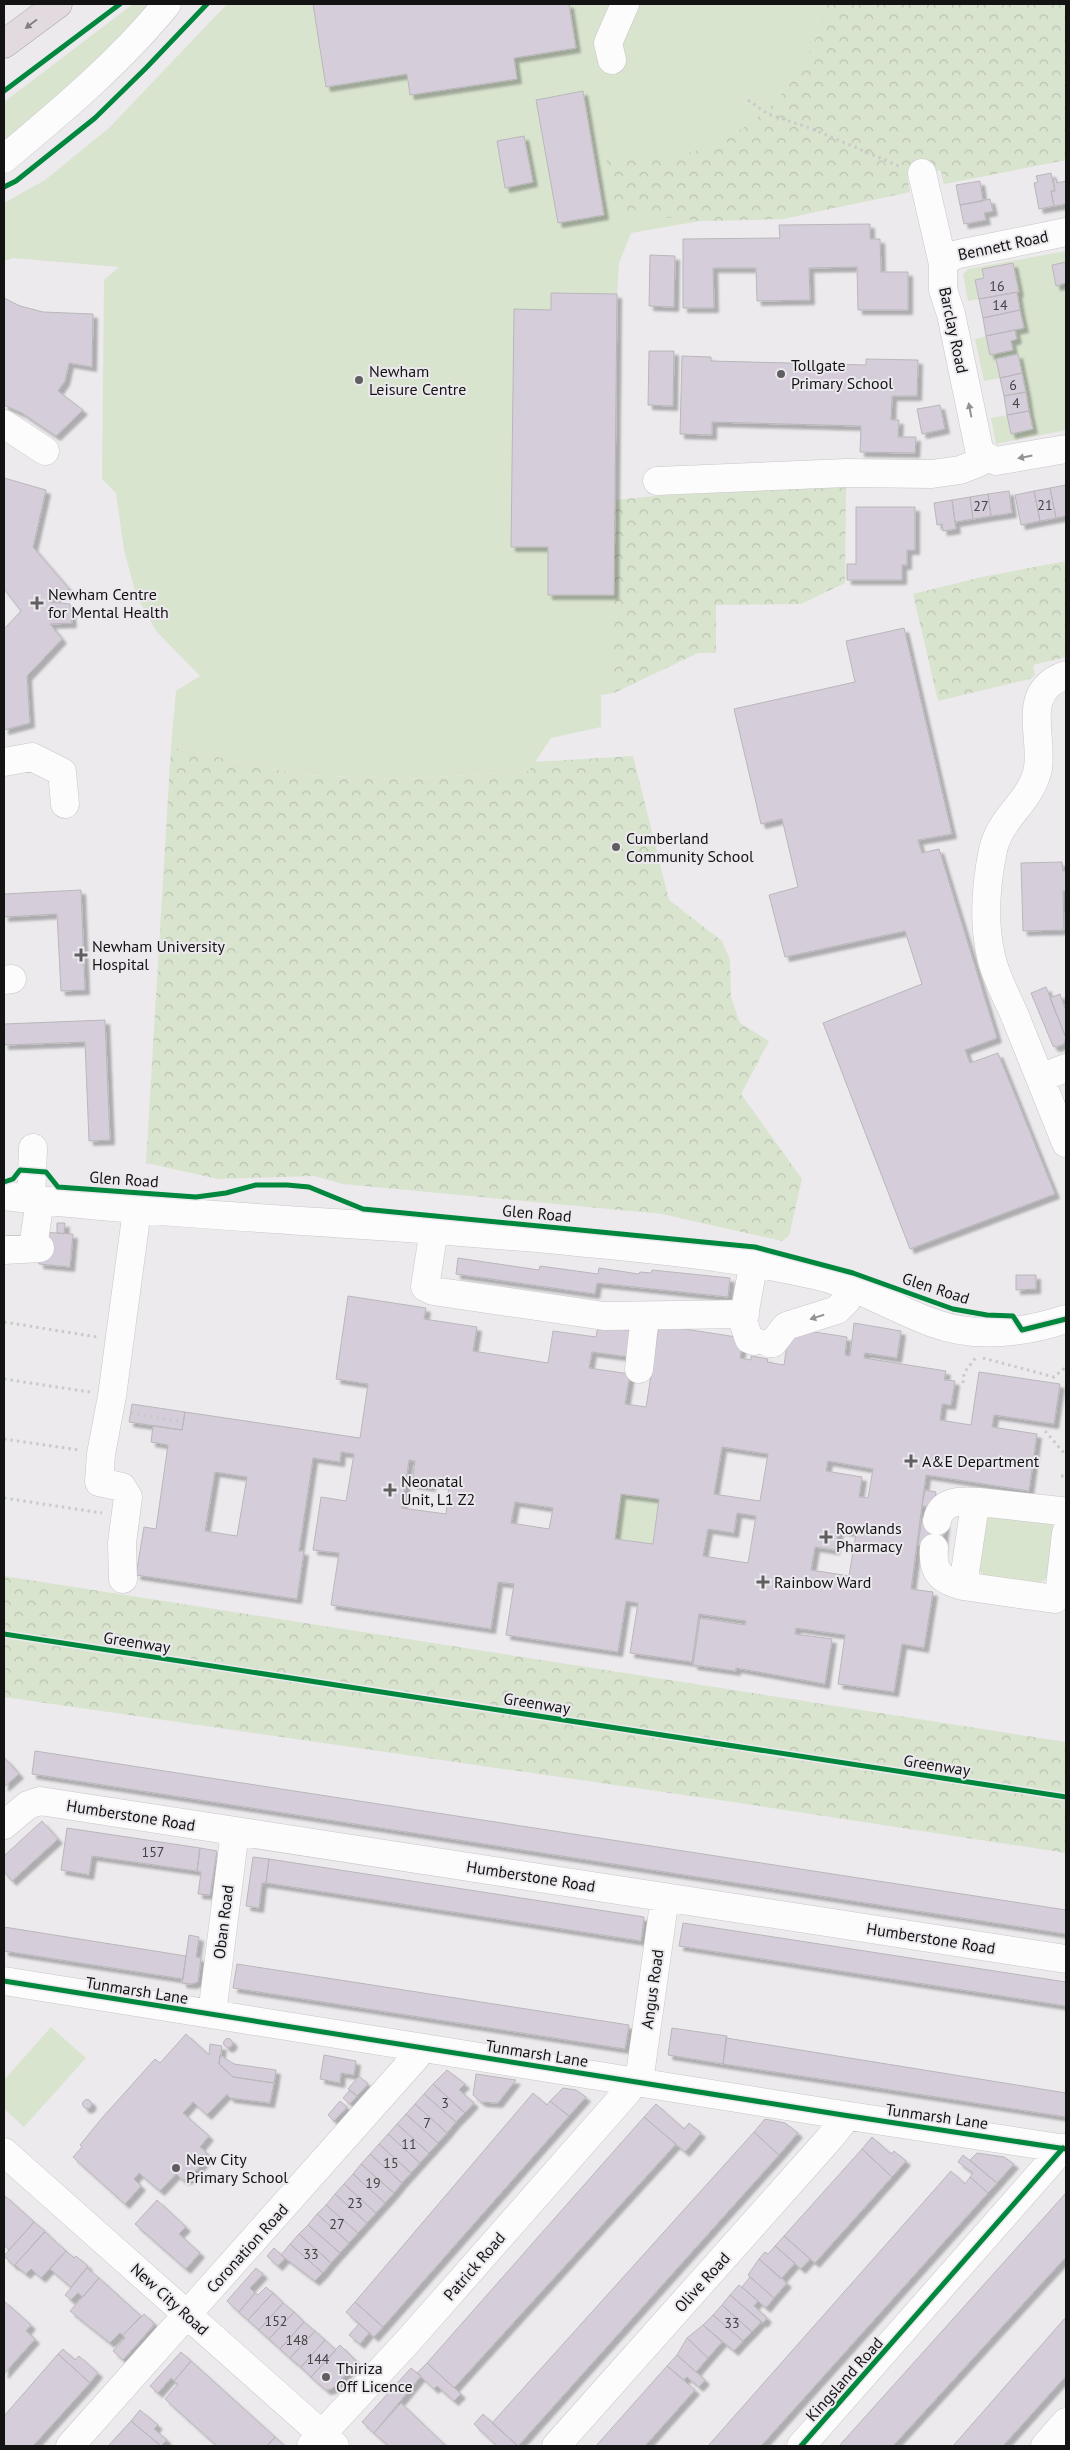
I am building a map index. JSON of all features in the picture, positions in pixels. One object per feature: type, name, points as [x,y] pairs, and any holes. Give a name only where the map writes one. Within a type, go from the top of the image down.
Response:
[{"type":"highway","points":[[4,44],[58,4]]},
{"type":"street","points":[[4,159],[81,92],[146,30],[167,4]]},
{"type":"street","points":[[612,60],[608,43],[625,4]]},
{"type":"street","name":"Barclay Road","points":[[914,171],[944,264],[943,290],[947,308],[951,314],[977,442],[979,449],[985,456]]},
{"type":"street","name":"Bennett Road","points":[[944,264],[954,255],[1066,232]]},
{"type":"street","points":[[4,424],[45,451]]},
{"type":"street","points":[[657,481],[846,474],[932,474],[960,470],[978,463],[985,456],[996,461],[1006,461],[1066,449]]},
{"type":"street","points":[[1066,676],[1049,684],[1039,699],[1036,719],[1038,754],[1035,778],[1030,790],[1003,824],[997,836],[993,850],[986,911],[991,958],[1055,1072],[1066,1143]]},
{"type":"street","points":[[4,762],[32,757],[62,772],[65,804]]},
{"type":"street","points":[[4,1250],[36,1248],[36,1200],[32,1148]]},
{"type":"street","name":"Glen Road","points":[[4,1196],[136,1210],[434,1229],[754,1262],[822,1277],[854,1288],[933,1323],[976,1332],[997,1333],[1022,1330],[1066,1319]]},
{"type":"street","points":[[123,1579],[122,1543],[128,1497],[122,1487],[99,1482],[101,1454],[112,1396],[136,1210]]},
{"type":"street","points":[[434,1229],[425,1287],[433,1292],[604,1316],[745,1314]]},
{"type":"street","points":[[754,1262],[743,1321],[749,1339],[773,1343],[786,1326],[837,1310],[846,1301],[854,1288]]},
{"type":"street","points":[[639,1369],[645,1316]]},
{"type":"street","points":[[934,1548],[934,1564],[942,1579],[963,1586],[1055,1599],[1059,1595],[1065,1518],[979,1502],[954,1501],[944,1507],[938,1521]]},
{"type":"street","points":[[963,1586],[974,1511],[979,1502]]},
{"type":"street","name":"Humberstone Road","points":[[4,1825],[28,1805],[40,1801],[1066,1959]]},
{"type":"street","name":"Oban Road","points":[[212,2014],[235,1831]]},
{"type":"street","name":"Angus Road","points":[[634,2081],[665,1897]]},
{"type":"street","name":"Tunmarsh Lane","points":[[4,1981],[418,2048],[1065,2148]]},
{"type":"street","name":"Coronation Road","points":[[70,2446],[416,2057],[418,2048]]},
{"type":"street","name":"Patrick Road","points":[[323,2442],[409,2340],[628,2091],[634,2081]]},
{"type":"street","name":"Olive Road","points":[[556,2446],[829,2139],[841,2124],[844,2115]]},
{"type":"street","name":"Kingsland Road","points":[[801,2446],[1065,2148]]},
{"type":"street","name":"New City Road","points":[[4,2152],[188,2315],[323,2442]]},
{"type":"street","points":[[1045,2446],[1066,2422]]},
{"type":"path","points":[[748,100],[768,114],[810,128],[914,171]]},
{"type":"path","points":[[4,1322],[105,1338]]},
{"type":"path","points":[[963,1383],[964,1373],[977,1356],[978,1350]]},
{"type":"path","points":[[977,1356],[1054,1377],[1066,1367]]},
{"type":"path","points":[[4,1379],[98,1394]]},
{"type":"path","points":[[126,1412],[183,1422]]},
{"type":"path","points":[[1045,1431],[1064,1453]]},
{"type":"path","points":[[4,1439],[87,1452]]},
{"type":"path","points":[[4,1498],[112,1514]]},
{"type":"green space","points":[[133,4],[161,4],[4,144],[4,102]]},
{"type":"green space","name":"Newham Leisure Centre","points":[[227,4],[1066,4],[1066,160],[944,184],[940,170],[907,176],[910,192],[782,219],[700,221],[631,233],[619,263],[617,294],[614,693],[601,695],[601,727],[551,738],[529,771],[408,779],[301,775],[171,747],[176,691],[200,676],[156,631],[136,595],[124,550],[116,493],[102,479],[104,280],[119,267],[13,258],[4,261],[4,203],[45,180],[109,128]]},
{"type":"green space","points":[[826,4],[1066,4],[1066,160],[944,184],[941,170],[907,177],[910,192],[782,219],[700,221],[616,212],[606,158],[644,160],[681,155],[716,143],[747,125],[775,102],[798,73],[815,41]]},
{"type":"green space","points":[[1066,251],[1066,262],[1052,265],[1056,285],[1066,283],[1066,430],[996,444],[991,418],[1007,415],[1033,429],[1018,355],[997,359],[1000,378],[984,381],[975,339],[986,336],[990,354],[1012,350],[1011,341],[1015,330],[1024,328],[1017,292],[982,269],[984,278],[975,280],[979,299],[968,301],[963,274],[968,269]]},
{"type":"green space","points":[[846,487],[845,583],[801,604],[716,605],[716,653],[698,653],[614,693],[614,500],[740,488]]},
{"type":"green space","points":[[1066,561],[1066,657],[1033,665],[1035,675],[1030,679],[938,701],[913,594],[982,577]]},
{"type":"green space","points":[[171,747],[301,775],[408,779],[529,771],[534,762],[633,756],[669,900],[722,941],[730,960],[731,997],[740,1023],[769,1041],[741,1094],[802,1179],[789,1236],[782,1241],[662,1214],[343,1184],[314,1176],[218,1179],[146,1163]]},
{"type":"green space","points":[[621,1494],[659,1499],[653,1544],[615,1539]]},
{"type":"green space","points":[[989,1514],[1051,1521],[1055,1543],[1051,1566],[1045,1580],[1034,1584],[984,1576],[979,1570],[984,1519]]},
{"type":"green space","points":[[4,1576],[1066,1742],[1066,1853],[733,1802],[4,1697]]},
{"type":"green space","points":[[51,2027],[86,2058],[24,2127],[4,2109],[4,2080]]},
{"type":"building","points":[[313,4],[569,4],[576,48],[514,58],[517,79],[410,95],[407,74],[326,87]]},
{"type":"building","points":[[583,91],[604,215],[558,223],[536,100]]},
{"type":"building","points":[[524,136],[533,182],[505,188],[497,141]]},
{"type":"building","points":[[1051,173],[1055,191],[1051,191],[1054,206],[1039,209],[1034,183],[1038,182],[1036,176]]},
{"type":"building","points":[[1053,179],[1056,179],[1057,183],[1066,181],[1066,204],[1054,206],[1051,191],[1055,191]]},
{"type":"building","points":[[980,181],[983,201],[960,205],[956,185]]},
{"type":"building","points":[[990,199],[993,211],[984,213],[986,220],[964,224],[960,205]]},
{"type":"building","points":[[870,224],[870,239],[880,239],[881,272],[908,272],[908,310],[858,310],[857,267],[809,268],[810,300],[757,301],[756,268],[713,268],[714,308],[683,308],[683,239],[780,238],[779,225]]},
{"type":"building","points":[[650,255],[675,256],[674,307],[649,306]]},
{"type":"building","points":[[1066,262],[1066,283],[1056,286],[1052,265]]},
{"type":"building","points":[[1013,263],[1019,292],[979,299],[975,280],[984,278],[982,269]]},
{"type":"building","points":[[1017,292],[1020,310],[983,318],[979,299]]},
{"type":"building","points":[[551,293],[617,294],[614,595],[548,595],[548,547],[511,547],[514,309],[551,310]]},
{"type":"building","points":[[4,298],[20,306],[43,312],[93,314],[92,367],[69,363],[65,381],[58,391],[83,410],[56,436],[22,413],[4,405]]},
{"type":"building","points":[[1020,310],[1024,328],[986,336],[983,318]]},
{"type":"building","points":[[1015,330],[1017,339],[1011,341],[1013,350],[990,355],[986,336]]},
{"type":"building","points":[[649,351],[674,351],[673,406],[648,405]]},
{"type":"building","points":[[1018,354],[1022,373],[1000,378],[996,359]]},
{"type":"building","points":[[682,356],[711,357],[711,361],[866,365],[866,359],[918,360],[917,396],[892,396],[891,420],[899,420],[898,437],[916,437],[915,453],[860,452],[861,426],[712,422],[712,435],[680,434]]},
{"type":"building","points":[[1022,373],[1026,392],[1004,396],[1000,378]]},
{"type":"building","points":[[1026,392],[1029,411],[1007,415],[1004,396]]},
{"type":"building","points":[[940,405],[945,429],[922,434],[917,409]]},
{"type":"building","points":[[1029,411],[1033,429],[1011,434],[1007,415]]},
{"type":"building","name":"Newham Centre for Mental Health","points":[[4,478],[46,490],[33,547],[69,589],[50,602],[70,604],[72,623],[50,624],[62,639],[27,676],[30,723],[4,730],[4,629],[21,611],[4,589]]},
{"type":"building","points":[[1066,485],[1066,516],[1056,518],[1050,488]]},
{"type":"building","points":[[1050,488],[1056,518],[1040,521],[1034,491]]},
{"type":"building","points":[[1009,491],[1012,513],[991,516],[988,494]]},
{"type":"building","points":[[1034,491],[1040,521],[1021,525],[1015,495]]},
{"type":"building","points":[[988,494],[991,516],[973,519],[970,497]]},
{"type":"building","points":[[970,497],[973,519],[955,522],[952,500]]},
{"type":"building","points":[[952,500],[956,529],[943,531],[942,524],[937,525],[934,503]]},
{"type":"building","points":[[856,507],[915,507],[915,550],[907,550],[907,565],[902,565],[902,580],[847,580],[847,564],[856,564]]},
{"type":"building","points":[[904,628],[952,834],[918,840],[922,853],[939,849],[997,1038],[965,1050],[970,1063],[998,1053],[1055,1194],[910,1249],[823,1023],[922,984],[905,931],[785,957],[769,895],[798,887],[782,819],[761,824],[734,709],[855,682],[846,641]]},
{"type":"building","points":[[1062,862],[1063,871],[1066,871],[1066,891],[1063,891],[1064,930],[1023,931],[1021,863]]},
{"type":"building","points":[[81,890],[85,990],[61,991],[57,914],[4,917],[4,894]]},
{"type":"building","points":[[1046,987],[1066,1038],[1064,1044],[1056,1047],[1053,1046],[1031,993]]},
{"type":"building","points":[[1060,994],[1066,1011],[1066,1038],[1050,998]]},
{"type":"building","points":[[105,1020],[110,1140],[89,1141],[85,1042],[4,1045],[4,1024]]},
{"type":"building","points":[[57,1223],[65,1223],[64,1234],[57,1233]]},
{"type":"building","points":[[41,1232],[73,1234],[70,1267],[39,1264]]},
{"type":"building","points":[[458,1258],[539,1270],[540,1266],[598,1274],[599,1268],[639,1274],[640,1272],[651,1273],[652,1270],[730,1278],[728,1297],[597,1283],[595,1294],[456,1274]]},
{"type":"building","points":[[1016,1275],[1036,1275],[1036,1289],[1016,1290]]},
{"type":"building","points":[[348,1296],[426,1308],[424,1319],[477,1327],[473,1351],[548,1363],[553,1331],[596,1337],[598,1326],[633,1331],[629,1357],[592,1352],[589,1368],[630,1374],[625,1404],[646,1407],[659,1325],[743,1338],[740,1358],[751,1360],[751,1356],[768,1359],[767,1362],[784,1365],[788,1337],[795,1329],[847,1337],[845,1355],[850,1356],[854,1323],[901,1331],[897,1358],[865,1353],[864,1358],[946,1371],[944,1380],[955,1381],[951,1405],[942,1404],[940,1420],[971,1425],[979,1372],[1060,1384],[1054,1424],[994,1415],[992,1427],[1037,1434],[1029,1491],[926,1475],[911,1589],[933,1592],[924,1648],[902,1644],[894,1692],[838,1684],[845,1635],[796,1628],[795,1634],[832,1639],[825,1684],[736,1668],[736,1671],[693,1665],[700,1618],[745,1625],[746,1621],[699,1614],[692,1662],[630,1653],[638,1603],[626,1601],[618,1652],[506,1635],[514,1584],[498,1582],[491,1629],[331,1605],[339,1553],[313,1550],[321,1497],[346,1501],[354,1454],[341,1452],[340,1462],[313,1458],[299,1551],[304,1551],[297,1599],[136,1575],[144,1527],[156,1529],[168,1445],[151,1442],[153,1426],[182,1430],[185,1412],[360,1438],[368,1384],[336,1379]],"holes":[[[722,1447],[768,1454],[760,1501],[714,1494]],[[409,1460],[415,1461],[412,1484],[431,1487],[431,1482],[449,1485],[446,1514],[402,1508]],[[828,1461],[873,1469],[868,1498],[859,1497],[862,1477],[826,1471]],[[215,1472],[247,1477],[237,1536],[205,1531]],[[621,1494],[659,1499],[653,1544],[615,1539]],[[515,1502],[553,1508],[549,1529],[511,1523]],[[737,1513],[756,1516],[748,1563],[703,1556],[708,1529],[734,1533]],[[839,1530],[856,1533],[849,1576],[811,1570],[815,1547],[835,1550]]]},
{"type":"building","points":[[132,1404],[185,1412],[182,1430],[129,1422]]},
{"type":"building","points":[[925,1490],[936,1492],[934,1508],[922,1506]]},
{"type":"building","points":[[922,1518],[945,1522],[942,1549],[918,1545]]},
{"type":"building","points":[[35,1751],[1066,1910],[1066,1934],[32,1774]]},
{"type":"building","points":[[4,1757],[19,1774],[4,1787]]},
{"type":"building","points":[[42,1821],[58,1839],[12,1881],[4,1872],[4,1856]]},
{"type":"building","points":[[67,1828],[200,1848],[197,1871],[92,1856],[89,1875],[61,1870]]},
{"type":"building","points":[[200,1848],[217,1851],[210,1895],[198,1894],[201,1872],[197,1871]]},
{"type":"building","points":[[253,1857],[269,1859],[266,1883],[262,1883],[259,1908],[246,1906]]},
{"type":"building","points":[[269,1859],[644,1917],[641,1941],[266,1883]]},
{"type":"building","points":[[683,1923],[1066,1982],[1066,2006],[679,1946]]},
{"type":"building","points":[[4,1927],[186,1956],[183,1979],[4,1951]]},
{"type":"building","points":[[189,1935],[199,1937],[196,1957],[201,1958],[198,1982],[192,1984],[182,1983]]},
{"type":"building","points":[[237,1964],[629,2025],[625,2049],[233,1988]]},
{"type":"building","points":[[672,2028],[727,2036],[723,2064],[668,2055]]},
{"type":"building","points":[[186,2034],[209,2055],[210,2044],[222,2046],[219,2064],[233,2077],[274,2083],[270,2103],[230,2098],[227,2094],[207,2115],[193,2102],[183,2113],[209,2136],[200,2147],[206,2152],[207,2158],[189,2179],[183,2180],[176,2174],[160,2191],[139,2173],[134,2179],[141,2186],[125,2204],[73,2157],[82,2147],[80,2145],[102,2118],[155,2059],[160,2063]]},
{"type":"building","points":[[228,2038],[233,2043],[228,2048],[223,2043]]},
{"type":"building","points":[[726,2038],[1066,2093],[1066,2117],[723,2064]]},
{"type":"building","points":[[220,2055],[234,2064],[276,2070],[274,2083],[233,2077],[219,2064]]},
{"type":"building","points":[[324,2055],[356,2061],[354,2075],[341,2073],[340,2083],[320,2079]]},
{"type":"building","points":[[447,2070],[465,2084],[459,2090],[474,2103],[465,2113],[433,2084]]},
{"type":"building","points":[[476,2074],[516,2080],[498,2103],[481,2102],[473,2095]]},
{"type":"building","points":[[359,2076],[368,2084],[357,2096],[348,2089]]},
{"type":"building","points":[[433,2084],[465,2113],[456,2122],[424,2094]]},
{"type":"building","points":[[563,2088],[576,2090],[586,2097],[569,2116],[550,2101]]},
{"type":"building","points":[[350,2090],[357,2096],[350,2104],[343,2098]]},
{"type":"building","points":[[533,2093],[547,2105],[550,2101],[569,2116],[383,2327],[355,2302]]},
{"type":"building","points":[[424,2094],[456,2122],[447,2133],[415,2104]]},
{"type":"building","points":[[87,2099],[92,2104],[87,2109],[82,2104]]},
{"type":"building","points":[[340,2101],[347,2107],[334,2121],[328,2115]]},
{"type":"building","points":[[415,2104],[447,2133],[438,2143],[406,2114]]},
{"type":"building","points":[[656,2104],[684,2129],[689,2123],[701,2133],[685,2152],[644,2117]]},
{"type":"building","points":[[406,2114],[438,2143],[429,2153],[397,2124]]},
{"type":"building","points":[[644,2117],[676,2144],[454,2388],[427,2363]]},
{"type":"building","points":[[765,2119],[785,2123],[798,2133],[779,2155],[754,2132]]},
{"type":"building","points":[[397,2124],[429,2153],[420,2163],[388,2134]]},
{"type":"building","points":[[754,2132],[779,2155],[518,2446],[492,2423]]},
{"type":"building","points":[[388,2134],[420,2163],[411,2173],[379,2144]]},
{"type":"building","points":[[872,2137],[891,2154],[894,2151],[906,2161],[892,2177],[862,2149]]},
{"type":"building","points":[[379,2144],[411,2173],[402,2183],[370,2154]]},
{"type":"building","points":[[862,2149],[892,2177],[815,2263],[784,2236]]},
{"type":"building","points":[[977,2153],[1004,2157],[1014,2164],[997,2183],[970,2160]]},
{"type":"building","points":[[370,2154],[402,2183],[394,2193],[361,2164]]},
{"type":"building","points":[[963,2155],[997,2183],[988,2193],[970,2177],[973,2173],[958,2162]]},
{"type":"building","points":[[361,2164],[394,2193],[385,2203],[353,2174]]},
{"type":"building","points":[[951,2171],[965,2184],[970,2177],[988,2193],[761,2446],[708,2446]]},
{"type":"building","points":[[353,2174],[385,2203],[376,2213],[344,2184]]},
{"type":"building","points":[[344,2184],[376,2213],[367,2223],[335,2194]]},
{"type":"building","points":[[1066,2193],[1066,2257],[893,2446],[839,2446]]},
{"type":"building","points":[[335,2194],[367,2223],[358,2233],[326,2205]]},
{"type":"building","points":[[4,2195],[34,2222],[9,2250],[4,2245]]},
{"type":"building","points":[[157,2200],[186,2227],[179,2234],[200,2253],[186,2269],[135,2224]]},
{"type":"building","points":[[326,2205],[358,2233],[349,2243],[317,2214]]},
{"type":"building","points":[[317,2214],[349,2243],[340,2253],[308,2225]]},
{"type":"building","points":[[34,2222],[45,2231],[14,2266],[4,2256]]},
{"type":"building","points":[[308,2225],[340,2253],[331,2263],[299,2234]]},
{"type":"building","points":[[45,2232],[66,2251],[41,2278],[31,2269],[26,2274],[15,2265]]},
{"type":"building","points":[[299,2234],[331,2263],[323,2273],[290,2244]]},
{"type":"building","points":[[784,2236],[810,2259],[801,2269],[775,2246]]},
{"type":"building","points":[[290,2244],[323,2273],[315,2281],[281,2255]]},
{"type":"building","points":[[775,2246],[795,2263],[781,2279],[759,2259],[765,2252],[768,2254]]},
{"type":"building","points":[[274,2248],[285,2258],[278,2266],[267,2256]]},
{"type":"building","points":[[66,2251],[74,2258],[76,2256],[88,2266],[71,2287],[50,2269]]},
{"type":"building","points":[[759,2259],[787,2283],[774,2298],[748,2275]]},
{"type":"building","points":[[87,2268],[99,2278],[83,2297],[78,2293],[71,2300],[65,2295]]},
{"type":"building","points":[[256,2268],[263,2274],[250,2288],[255,2293],[239,2312],[227,2301]]},
{"type":"building","points":[[750,2277],[774,2298],[766,2308],[742,2287]]},
{"type":"building","points":[[99,2278],[141,2316],[123,2335],[120,2333],[110,2343],[70,2311]]},
{"type":"building","points":[[739,2285],[758,2301],[754,2306],[767,2318],[763,2323],[730,2295]]},
{"type":"building","points":[[266,2287],[273,2293],[248,2320],[239,2312],[255,2293],[258,2295]]},
{"type":"building","points":[[273,2293],[283,2303],[259,2330],[248,2320]]},
{"type":"building","points":[[730,2295],[761,2322],[752,2332],[722,2305]]},
{"type":"building","points":[[4,2301],[31,2325],[26,2331],[35,2339],[4,2374]]},
{"type":"building","points":[[355,2302],[383,2327],[374,2337],[346,2312]]},
{"type":"building","points":[[283,2303],[294,2312],[269,2339],[259,2330]]},
{"type":"building","points":[[722,2305],[752,2332],[743,2341],[713,2315]]},
{"type":"building","points":[[294,2312],[304,2322],[280,2349],[269,2339]]},
{"type":"building","points":[[144,2314],[153,2322],[153,2326],[123,2360],[113,2351],[125,2338],[123,2335]]},
{"type":"building","points":[[713,2315],[743,2341],[734,2351],[703,2325]]},
{"type":"building","points":[[1066,2317],[1066,2376],[1003,2446],[953,2446]]},
{"type":"building","points":[[304,2322],[315,2331],[290,2358],[280,2349]]},
{"type":"building","points":[[359,2324],[369,2333],[360,2344],[349,2335]]},
{"type":"building","points":[[703,2325],[722,2342],[708,2358],[687,2338]]},
{"type":"building","points":[[315,2331],[325,2340],[301,2367],[290,2358]]},
{"type":"building","points":[[687,2338],[708,2358],[696,2372],[677,2355]]},
{"type":"building","points":[[325,2340],[336,2350],[311,2377],[301,2367]]},
{"type":"building","points":[[340,2345],[357,2362],[332,2389],[326,2390],[311,2377]]},
{"type":"building","points":[[63,2349],[75,2360],[79,2356],[98,2373],[90,2383],[58,2354]]},
{"type":"building","points":[[181,2352],[191,2361],[174,2381],[171,2378],[158,2393],[150,2386]]},
{"type":"building","points":[[58,2354],[90,2383],[33,2446],[4,2446],[4,2416]]},
{"type":"building","points":[[677,2355],[705,2380],[699,2387],[687,2377],[684,2380],[667,2366]]},
{"type":"building","points":[[191,2361],[275,2437],[267,2446],[217,2446],[165,2399],[178,2384],[174,2381]]},
{"type":"building","points":[[427,2363],[461,2394],[454,2401],[437,2386],[434,2389],[417,2373]]},
{"type":"building","points":[[667,2366],[695,2390],[645,2446],[596,2446]]},
{"type":"building","points":[[411,2368],[421,2376],[374,2433],[362,2422]]},
{"type":"building","points":[[401,2403],[446,2446],[389,2446],[374,2433]]},
{"type":"building","points":[[140,2410],[158,2425],[154,2429],[167,2440],[161,2446],[131,2421]]},
{"type":"building","points":[[483,2414],[518,2446],[497,2446],[474,2424]]},
{"type":"building","points":[[131,2421],[161,2446],[108,2446]]},
{"type":"building","points":[[275,2437],[285,2446],[267,2446]]},
{"type":"cycle path","points":[[4,91],[120,4]]},
{"type":"cycle path","points":[[4,187],[16,181],[95,118],[207,4]]},
{"type":"cycle path","points":[[4,1182],[13,1179],[20,1170],[46,1172],[58,1187],[196,1197],[226,1193],[256,1185],[309,1187],[363,1209],[755,1247],[853,1273],[953,1309],[987,1315],[1013,1316],[1022,1330],[1066,1319]]},
{"type":"cycle path","name":"Greenway","points":[[4,1634],[1066,1797]]},
{"type":"cycle path","points":[[4,1981],[1066,2149]]},
{"type":"cycle path","points":[[801,2446],[1063,2148]]},
{"type":"place","name":"Tollgate Primary School","points":[[781,374]]},
{"type":"place","name":"Newham Leisure Centre","points":[[359,380]]},
{"type":"place","name":"Newham Centre for Mental Health","points":[[37,603]]},
{"type":"place","name":"Cumberland Community School","points":[[616,847]]},
{"type":"place","name":"Newham University Hospital","points":[[81,955]]},
{"type":"place","name":"A&E Department","points":[[911,1461]]},
{"type":"place","name":"Neonatal Unit, L1 Z2","points":[[390,1490]]},
{"type":"place","name":"Rowlands Pharmacy","points":[[826,1537]]},
{"type":"place","name":"Rainbow Ward","points":[[763,1582]]},
{"type":"place","name":"New City Primary School","points":[[176,2168]]},
{"type":"place","name":"Thiriza Off Licence","points":[[326,2377]]}]
